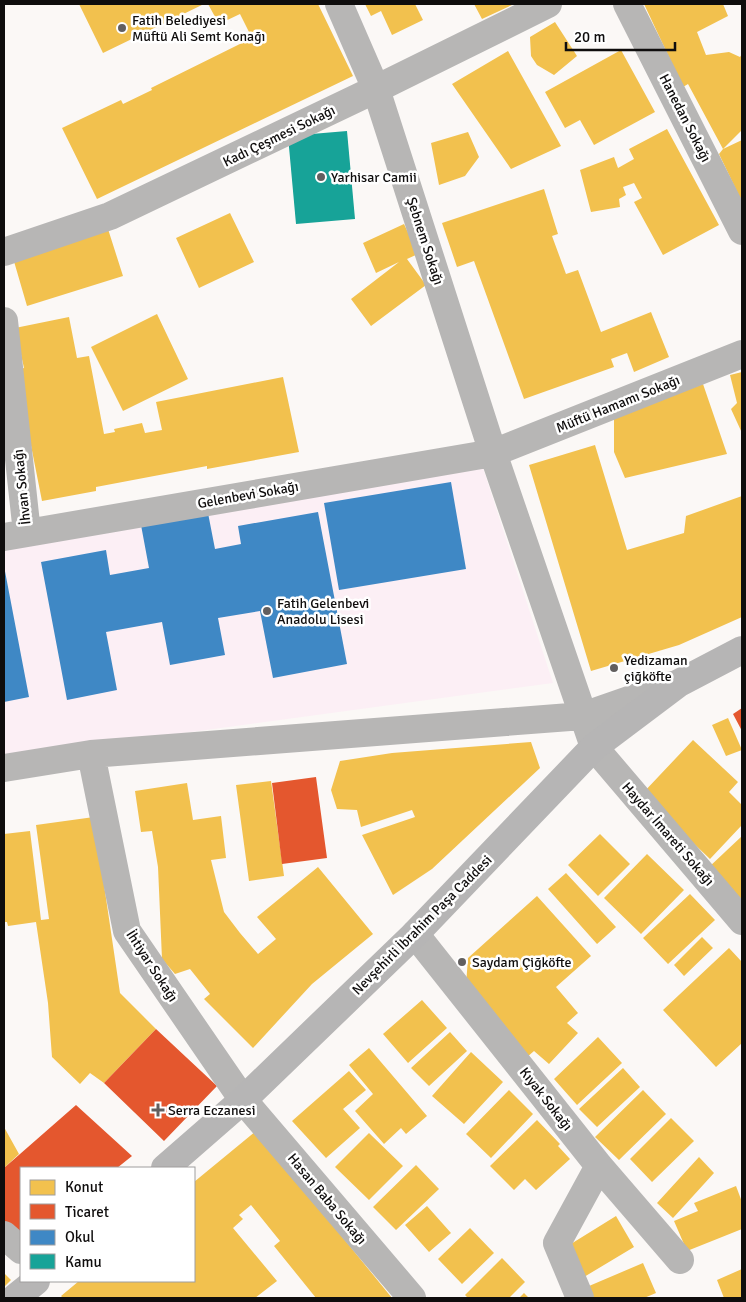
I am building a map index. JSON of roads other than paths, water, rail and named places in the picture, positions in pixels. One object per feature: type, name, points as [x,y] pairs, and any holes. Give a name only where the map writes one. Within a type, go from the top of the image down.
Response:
[{"type":"street","name":"Şebnem Sokağı","points":[[340,4],[376,89],[493,453],[594,748]]},
{"type":"street","name":"Kadı Çeşmesi Sokağı","points":[[4,252],[110,216],[376,89],[548,4]]},
{"type":"street","name":"Hanedan Sokağı","points":[[627,4],[742,231]]},
{"type":"street","name":"İhvan Sokağı","points":[[4,321],[15,535]]},
{"type":"street","name":"Müftü Hamamı Sokağı","points":[[493,453],[742,354]]},
{"type":"street","name":"Gelenbevi Sokağı","points":[[15,535],[493,453]]},
{"type":"street","name":"Nevşehirli İbrahim Paşa Caddesi","points":[[166,1167],[243,1100],[415,934],[594,748],[679,683],[742,650]]},
{"type":"street","points":[[4,768],[91,754],[583,716],[679,683]]},
{"type":"street","name":"Haydar İmareti Sokağı","points":[[594,748],[742,921]]},
{"type":"street","name":"İhtiyar Sokağı","points":[[91,754],[127,931],[243,1100]]},
{"type":"street","name":"Kıyak Sokağı","points":[[415,934],[599,1166],[680,1260]]},
{"type":"street","name":"Hasan Baba Sokağı","points":[[243,1100],[412,1298]]},
{"type":"street","points":[[580,1298],[557,1243],[599,1166]]},
{"type":"street","points":[[4,1235],[20,1249]]},
{"type":"street","points":[[15,1298],[35,1282]]},
{"type":"place","name":"Fatih Belediyesi Müftü Ali Semt Konağı","points":[[122,28]]},
{"type":"place","name":"Yarhisar Camii","points":[[321,177]]},
{"type":"place","name":"Fatih Gelenbevi Anadolu Lisesi","points":[[267,611]]},
{"type":"place","name":"Yedizaman çiğköfte","points":[[614,668]]},
{"type":"place","name":"Saydam Çiğköfte","points":[[462,962]]},
{"type":"place","name":"Serra Eczanesi","points":[[158,1110]]}]
